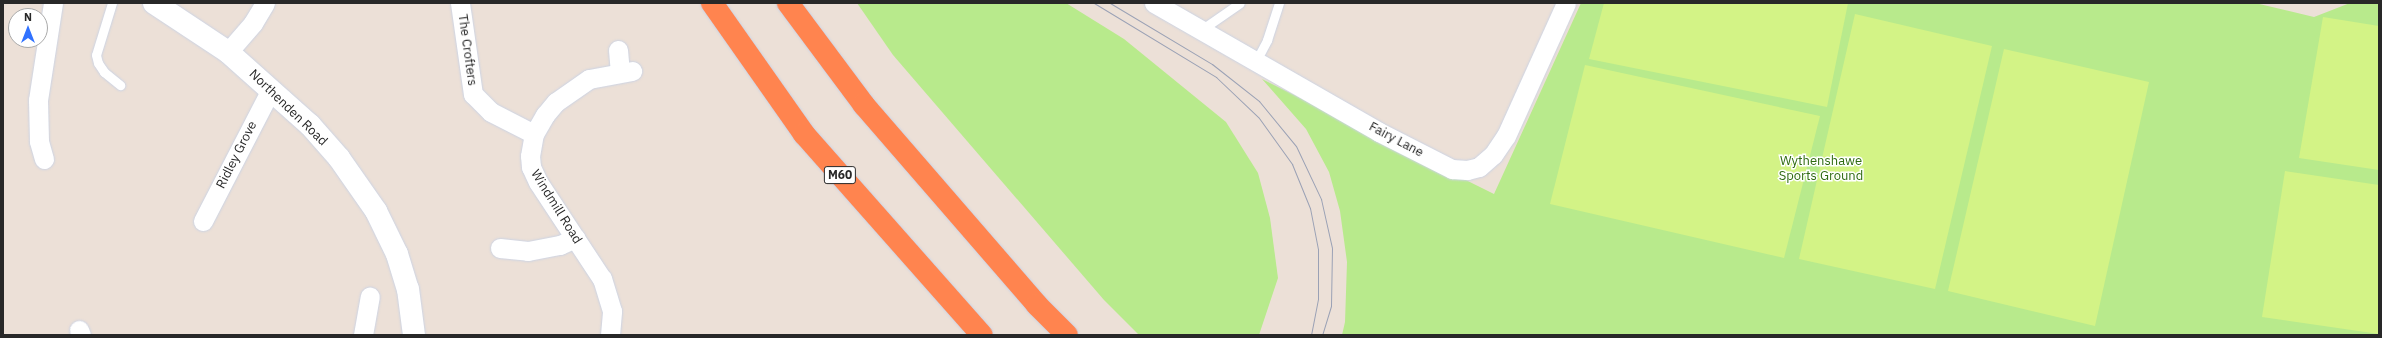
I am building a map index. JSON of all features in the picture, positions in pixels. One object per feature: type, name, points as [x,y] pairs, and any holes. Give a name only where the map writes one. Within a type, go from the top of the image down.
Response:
[{"type":"highway","name":"M60","points":[[712,3],[804,134],[982,335]]},
{"type":"highway","points":[[788,3],[864,105],[1036,305],[1067,335]]},
{"type":"main road","name":"Northenden Road","points":[[154,3],[228,52],[310,125],[339,158],[376,211],[397,254],[408,289],[414,335]]},
{"type":"street","points":[[44,159],[39,140],[38,100],[53,3]]},
{"type":"street","points":[[228,52],[253,23],[265,3]]},
{"type":"street","name":"The Crofters","points":[[460,3],[473,94],[491,112],[534,134]]},
{"type":"street","name":"Fairy Lane","points":[[1154,3],[1379,132],[1452,169],[1467,170],[1479,167],[1493,155],[1506,136],[1566,3]]},
{"type":"street","name":"Windmill Road","points":[[610,335],[612,311],[608,295],[595,266],[548,199],[531,167],[530,152],[534,134],[545,115],[572,89],[589,79],[626,71],[618,50]]},
{"type":"street","name":"Ridley Grove","points":[[203,221],[271,89]]},
{"type":"street","points":[[500,248],[528,252],[560,245],[575,238]]},
{"type":"street","points":[[363,335],[370,297]]},
{"type":"lane","points":[[112,3],[96,55],[104,72],[120,85]]},
{"type":"lane","points":[[1201,30],[1240,3]]},
{"type":"lane","points":[[1256,61],[1267,40],[1279,3]]},
{"type":"green space","points":[[857,3],[1066,3],[1124,39],[1226,122],[1258,173],[1270,218],[1278,278],[1259,335],[1139,335],[1104,300],[893,55]]},
{"type":"green space","name":"Wythenshawe Sports Ground","points":[[1581,3],[2255,3],[2314,17],[2350,3],[2379,3],[2379,335],[1342,335],[1345,322],[1347,262],[1340,211],[1329,172],[1306,129],[1262,79],[1494,194]]},
{"type":"green space","points":[[1604,3],[1848,3],[1827,107],[1589,59]]},
{"type":"green space","points":[[1855,14],[1992,46],[1935,289],[1799,259]]},
{"type":"green space","points":[[2323,17],[2379,26],[2379,170],[2299,158]]},
{"type":"green space","points":[[2004,49],[2149,82],[2095,326],[1948,291]]},
{"type":"green space","points":[[1585,65],[1820,116],[1784,258],[1550,204]]},
{"type":"green space","points":[[2285,171],[2379,185],[2379,334],[2262,317]]},
{"type":"tram line","points":[[1094,3],[1216,77],[1259,118],[1292,164],[1310,208],[1318,249],[1318,299],[1311,335]]},
{"type":"tram line","points":[[1110,3],[1212,64],[1259,101],[1296,146],[1321,199],[1332,248],[1331,306],[1322,335]]}]
